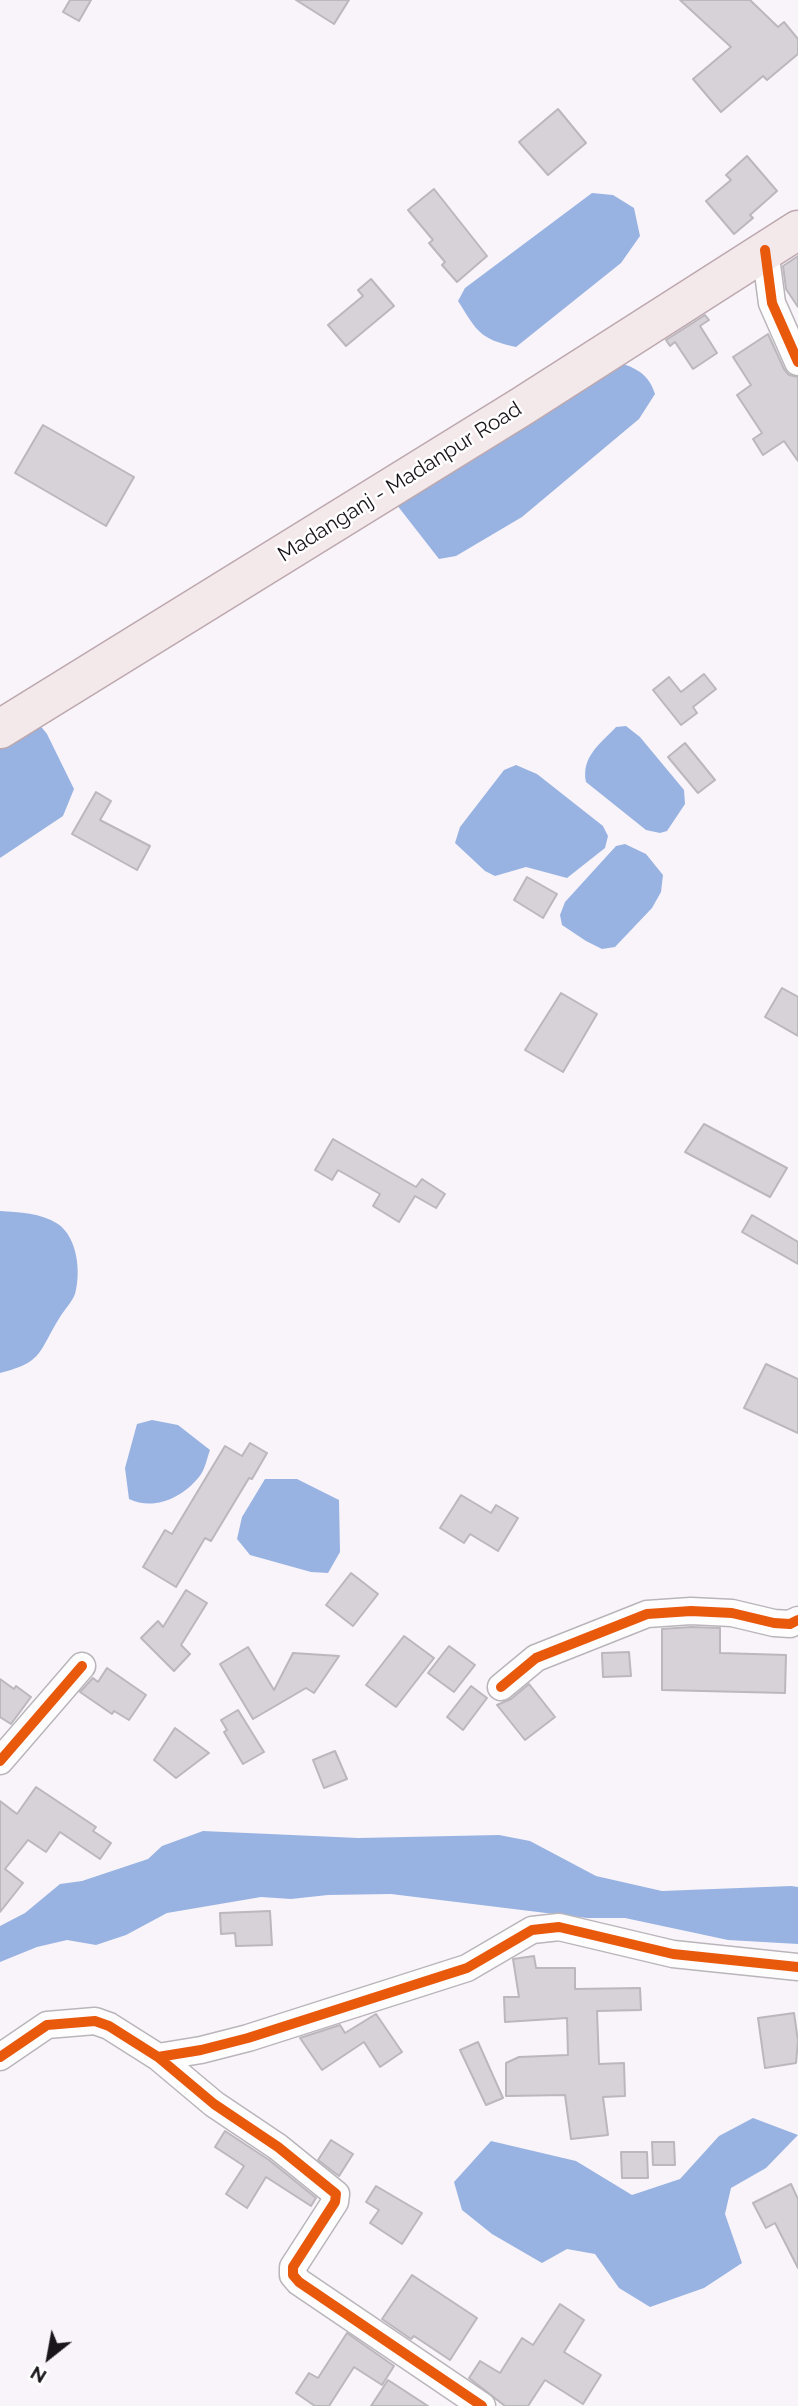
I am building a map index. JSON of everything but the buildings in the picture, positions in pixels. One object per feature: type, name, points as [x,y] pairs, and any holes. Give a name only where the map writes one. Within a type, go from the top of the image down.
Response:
[{"type":"main road","name":"Madanganj - Madanpur Road","points":[[0,729],[521,407],[798,230]]},
{"type":"street","points":[[765,250],[772,303],[798,362]]},
{"type":"street","points":[[501,1687],[536,1658],[647,1614],[691,1611],[732,1613],[774,1623],[790,1624],[798,1620]]},
{"type":"street","points":[[0,1761],[82,1666]]},
{"type":"street","points":[[158,2057],[248,2038],[467,1968],[532,1930],[559,1927],[673,1954],[798,1967]]},
{"type":"street","points":[[0,2057],[47,2025],[95,2021],[109,2026],[158,2057],[214,2104],[278,2147],[336,2194],[335,2202],[293,2267],[293,2275],[299,2282],[482,2406]]},
{"type":"water","points":[[592,193],[613,195],[634,208],[640,236],[621,263],[516,347],[486,337],[470,320],[458,301],[465,288]]},
{"type":"water","points":[[608,359],[637,370],[652,386],[655,394],[639,419],[522,517],[456,556],[439,559],[393,500]]},
{"type":"water","points":[[35,719],[47,734],[74,789],[63,816],[0,858],[0,734]]},
{"type":"water","points":[[626,726],[640,737],[684,790],[685,804],[667,831],[660,833],[646,830],[586,782],[586,765],[598,745],[616,727]]},
{"type":"water","points":[[516,765],[537,774],[603,826],[608,836],[605,848],[567,878],[526,867],[495,876],[485,871],[455,843],[460,827],[504,770]]},
{"type":"water","points":[[625,844],[646,854],[663,875],[661,892],[652,908],[615,947],[602,949],[562,925],[560,915],[565,902],[616,846]]},
{"type":"water","points":[[0,1211],[37,1215],[58,1224],[65,1230],[74,1247],[78,1276],[74,1297],[38,1354],[25,1365],[0,1373]]},
{"type":"water","points":[[152,1420],[178,1425],[210,1450],[203,1471],[184,1491],[167,1500],[148,1504],[129,1499],[125,1468],[137,1424]]},
{"type":"water","points":[[265,1479],[297,1479],[339,1500],[340,1552],[328,1573],[311,1572],[250,1555],[237,1539],[242,1517]]},
{"type":"water","points":[[203,1831],[358,1838],[499,1835],[530,1841],[596,1876],[662,1891],[798,1887],[798,1944],[728,1940],[625,1918],[587,1918],[391,1894],[328,1895],[291,1899],[261,1897],[167,1913],[126,1935],[96,1945],[67,1940],[37,1947],[0,1962],[0,1926],[25,1913],[60,1884],[82,1881],[148,1859],[162,1846]]},
{"type":"water","points":[[753,2118],[798,2135],[766,2168],[731,2188],[725,2214],[742,2263],[704,2288],[650,2307],[619,2288],[595,2254],[567,2249],[542,2263],[492,2234],[462,2210],[454,2182],[491,2141],[576,2161],[632,2195],[680,2179],[719,2136]]},
{"type":"cycle path","points":[[765,250],[772,303],[798,362]]},
{"type":"cycle path","points":[[501,1687],[536,1658],[647,1614],[691,1611],[732,1613],[774,1623],[790,1624],[798,1620]]},
{"type":"cycle path","points":[[0,1761],[82,1666]]},
{"type":"cycle path","points":[[0,2057],[47,2025],[95,2021],[109,2026],[158,2057],[201,2050],[248,2038],[467,1968],[532,1930],[559,1927],[673,1954],[798,1967]]},
{"type":"cycle path","points":[[158,2057],[214,2104],[278,2147],[336,2194],[335,2202],[293,2267],[293,2275],[299,2282],[482,2406]]}]
